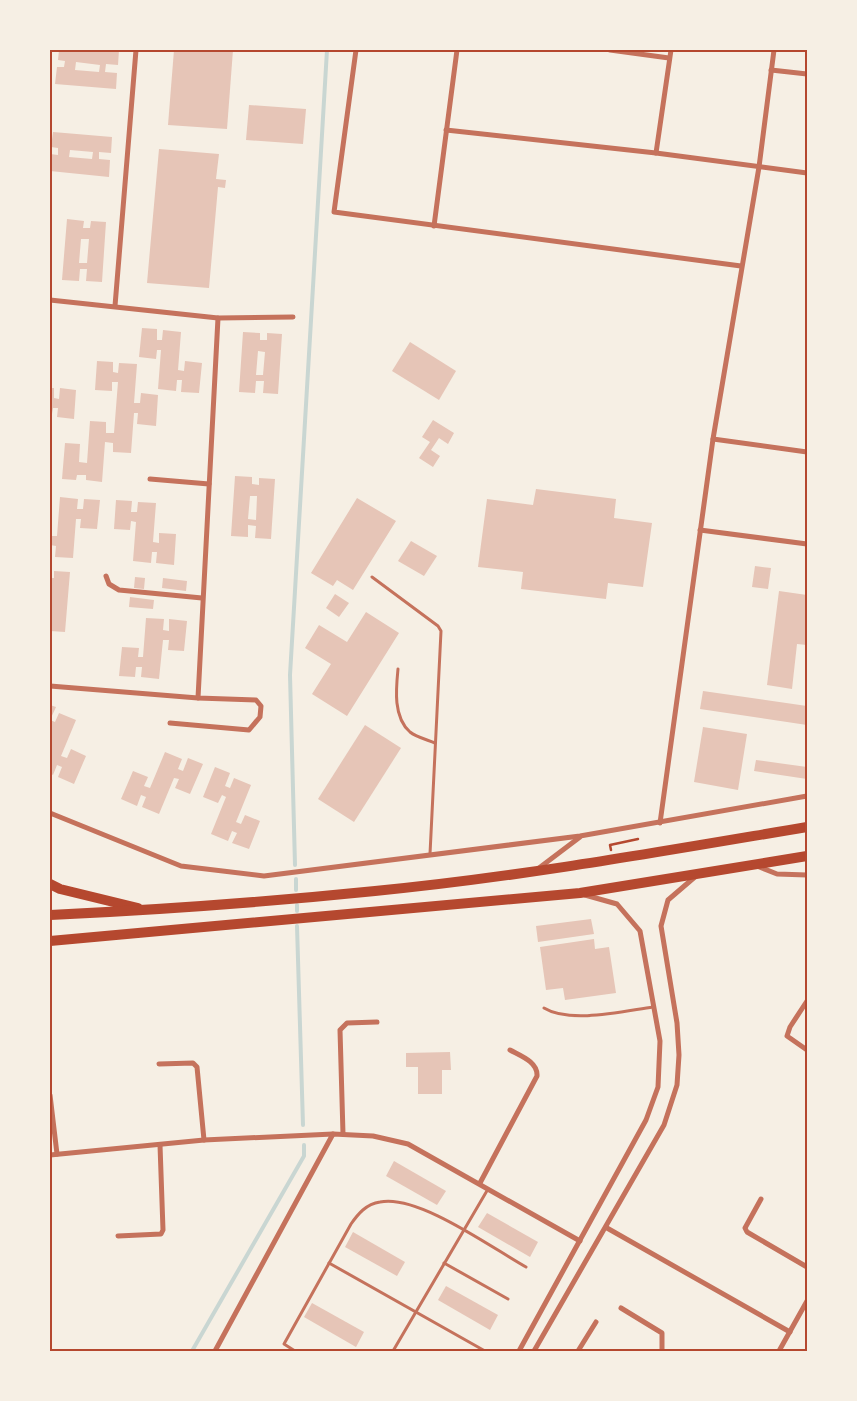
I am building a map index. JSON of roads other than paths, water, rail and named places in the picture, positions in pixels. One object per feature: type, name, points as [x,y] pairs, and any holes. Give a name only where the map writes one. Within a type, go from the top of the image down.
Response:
[{"type":"main road","points":[[50,915],[149,910],[376,891],[538,869],[807,827]]},
{"type":"main road","points":[[50,941],[580,893],[697,876],[752,864],[807,856]]},
{"type":"main road","points":[[50,884],[60,889],[149,910]]},
{"type":"street","points":[[115,306],[136,50]]},
{"type":"street","points":[[356,50],[334,212],[741,266]]},
{"type":"street","points":[[434,226],[457,50]]},
{"type":"street","points":[[610,50],[669,58]]},
{"type":"street","points":[[656,154],[670,50]]},
{"type":"street","points":[[660,823],[713,439],[759,167],[774,50]]},
{"type":"street","points":[[771,70],[807,74]]},
{"type":"street","points":[[446,130],[807,173]]},
{"type":"street","points":[[50,300],[218,318],[294,317]]},
{"type":"street","points":[[198,698],[218,318]]},
{"type":"street","points":[[713,439],[807,452]]},
{"type":"street","points":[[150,479],[209,484]]},
{"type":"street","points":[[700,530],[807,544]]},
{"type":"street","points":[[106,576],[109,584],[119,590],[202,598]]},
{"type":"street","points":[[50,686],[198,698],[256,700],[261,706],[260,717],[249,730],[170,723]]},
{"type":"street","points":[[50,813],[181,866],[264,876],[580,836],[807,796]]},
{"type":"street","points":[[538,869],[580,836]]},
{"type":"street","points":[[752,864],[777,874],[807,875]]},
{"type":"street","points":[[534,1351],[607,1228],[664,1125],[677,1085],[679,1056],[677,1023],[661,926],[668,900],[697,876]]},
{"type":"street","points":[[519,1351],[646,1120],[658,1087],[660,1041],[640,931],[617,904],[580,893]]},
{"type":"street","points":[[807,1001],[790,1027],[787,1036],[807,1050]]},
{"type":"street","points":[[343,1134],[340,1030],[347,1023],[377,1022]]},
{"type":"street","points":[[480,1184],[537,1076],[534,1064],[510,1050]]},
{"type":"street","points":[[159,1064],[192,1063],[197,1067],[204,1140]]},
{"type":"street","points":[[50,1095],[57,1154]]},
{"type":"street","points":[[50,1155],[204,1140],[333,1134],[373,1136],[408,1144],[580,1241]]},
{"type":"street","points":[[215,1351],[333,1134]]},
{"type":"street","points":[[118,1236],[161,1234],[163,1230],[160,1145]]},
{"type":"street","points":[[762,1199],[745,1228],[747,1232],[807,1267]]},
{"type":"street","points":[[607,1228],[790,1332]]},
{"type":"street","points":[[779,1351],[807,1301]]},
{"type":"street","points":[[621,1308],[662,1333],[662,1351]]},
{"type":"street","points":[[578,1351],[596,1322]]},
{"type":"lane","points":[[372,577],[430,620],[441,631],[430,854]]},
{"type":"lane","points":[[398,669],[396,692],[400,718],[410,733],[435,742]]},
{"type":"lane","points":[[544,1008],[552,1013],[568,1016],[655,1006]]},
{"type":"lane","points":[[393,1351],[488,1188]]},
{"type":"lane","points":[[295,1351],[284,1344],[329,1263],[361,1210],[380,1202],[404,1202],[433,1213],[526,1267]]},
{"type":"lane","points":[[329,1263],[485,1351]]},
{"type":"lane","points":[[444,1263],[508,1299]]},
{"type":"waterway","points":[[295,865],[290,675],[327,50]]},
{"type":"waterway","points":[[296,879],[296,890]]},
{"type":"waterway","points":[[297,905],[297,911]]},
{"type":"waterway","points":[[297,926],[303,1125]]},
{"type":"waterway","points":[[192,1351],[304,1156],[304,1145]]}]
